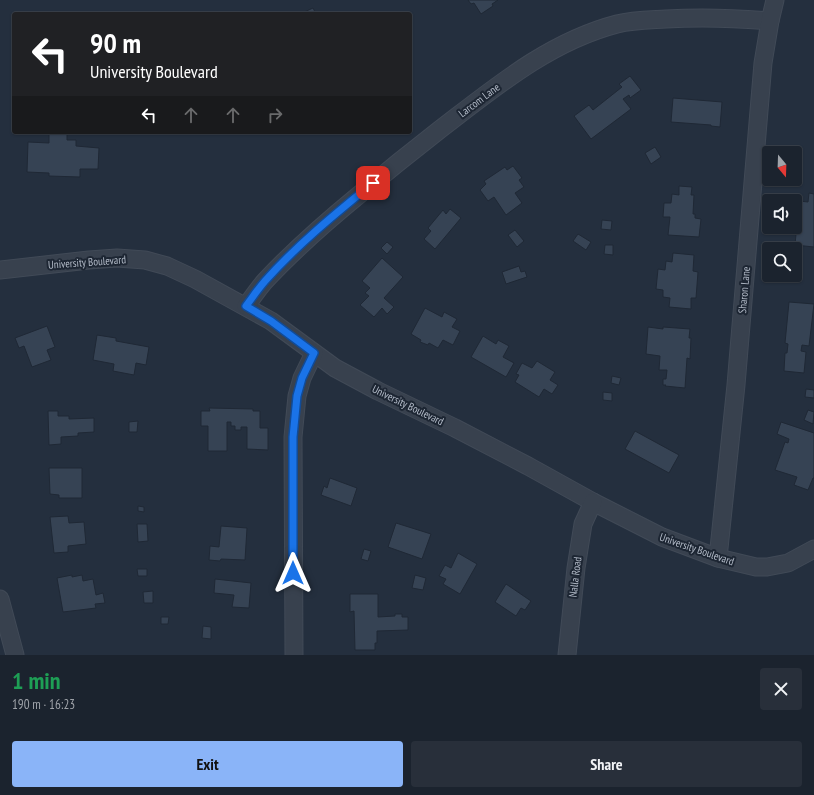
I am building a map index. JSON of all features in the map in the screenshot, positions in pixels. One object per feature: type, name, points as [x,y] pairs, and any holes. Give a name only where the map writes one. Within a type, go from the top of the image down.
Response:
[{"type":"street","name":"Sharon Lane","points":[[718,558],[736,385],[763,63],[775,0]]},
{"type":"street","name":"Larcom Lane","points":[[246,306],[264,282],[295,251],[339,211],[408,154],[528,64],[591,33],[617,24],[639,20],[688,18],[770,21]]},
{"type":"street","name":"University Boulevard","points":[[0,270],[117,258],[145,260],[167,266],[195,279],[271,321],[335,368],[378,391],[475,438],[593,502],[662,537],[738,564],[766,567],[788,563],[814,549]]},
{"type":"street","points":[[294,655],[293,437],[297,396],[302,378],[314,353]]},
{"type":"street","name":"Nalla Road","points":[[567,655],[576,568],[583,524],[593,502]]},
{"type":"street","points":[[0,599],[15,655]]},
{"type":"building","points":[[468,0],[498,0],[492,4],[493,6],[481,14],[474,3],[471,4]]},
{"type":"building","points":[[313,8],[315,12],[304,12]]},
{"type":"building","points":[[630,76],[641,90],[630,98],[629,95],[623,99],[631,109],[591,139],[574,116],[589,105],[593,110],[622,87],[619,84]]},
{"type":"building","points":[[673,98],[722,102],[720,127],[671,122]]},
{"type":"building","points":[[49,134],[67,134],[67,140],[76,140],[76,146],[99,148],[98,169],[80,169],[80,177],[49,176],[49,173],[27,172],[28,142],[49,143]]},
{"type":"building","points":[[655,147],[661,157],[651,164],[645,153]]},
{"type":"building","points":[[513,166],[522,178],[519,180],[524,187],[515,193],[522,203],[506,215],[494,197],[488,201],[480,190],[486,184],[484,181],[505,167],[507,170]]},
{"type":"building","points":[[679,186],[692,187],[691,195],[694,195],[693,214],[695,214],[695,218],[701,219],[699,237],[668,235],[670,217],[663,217],[664,203],[671,203],[672,194],[679,195]]},
{"type":"building","points":[[809,193],[814,194],[814,247],[802,246],[802,242],[795,242],[796,234],[802,234],[802,201],[808,202]]},
{"type":"building","points":[[450,209],[461,218],[435,249],[424,239],[431,231],[428,228],[443,210],[446,214]]},
{"type":"building","points":[[602,220],[612,221],[611,230],[601,229]]},
{"type":"building","points":[[515,230],[524,241],[517,247],[508,235]]},
{"type":"building","points":[[578,234],[591,242],[586,250],[573,241]]},
{"type":"building","points":[[387,242],[393,247],[387,254],[381,248]]},
{"type":"building","points":[[605,245],[613,245],[613,255],[604,254]]},
{"type":"building","points":[[673,253],[694,255],[693,271],[698,272],[696,298],[691,298],[691,309],[669,307],[670,298],[663,297],[663,290],[656,289],[658,269],[665,270],[666,261],[672,262]]},
{"type":"building","points":[[382,258],[403,277],[384,298],[394,307],[387,314],[382,308],[374,317],[360,305],[369,296],[365,293],[370,288],[362,281]]},
{"type":"building","points":[[519,266],[521,272],[525,271],[527,277],[506,284],[502,272]]},
{"type":"building","points":[[789,302],[814,304],[809,346],[802,345],[801,351],[806,352],[804,373],[784,371],[785,353],[787,353],[788,344],[785,343]]},
{"type":"building","points":[[425,308],[442,317],[444,312],[457,319],[452,327],[460,331],[453,345],[443,340],[438,348],[429,343],[428,345],[420,342],[421,340],[411,334]]},
{"type":"building","points":[[47,326],[55,347],[47,350],[51,360],[32,367],[24,346],[19,348],[15,338]]},
{"type":"building","points":[[648,327],[663,329],[663,327],[690,329],[690,359],[687,358],[685,388],[663,385],[663,379],[666,379],[667,370],[659,370],[660,356],[646,354]]},
{"type":"building","points":[[97,335],[116,338],[116,341],[149,347],[146,365],[136,363],[134,375],[113,371],[114,364],[93,360]]},
{"type":"building","points":[[483,336],[496,344],[498,340],[509,346],[503,357],[514,363],[506,377],[471,357]]},
{"type":"building","points":[[537,361],[555,372],[550,380],[558,385],[552,394],[544,389],[539,397],[515,382],[519,375],[516,374],[522,363],[532,368]]},
{"type":"building","points":[[612,376],[621,378],[619,385],[611,383]]},
{"type":"building","points":[[806,389],[814,390],[814,398],[805,397]]},
{"type":"building","points":[[603,392],[612,393],[612,401],[603,400]]},
{"type":"building","points":[[209,408],[253,409],[253,411],[260,411],[260,428],[268,428],[268,450],[247,449],[247,427],[241,427],[241,430],[235,430],[235,426],[231,426],[231,422],[227,422],[227,451],[208,451],[208,426],[201,426],[201,411],[210,411]]},
{"type":"building","points":[[808,410],[814,412],[813,424],[804,420]]},
{"type":"building","points":[[48,411],[58,411],[58,416],[69,416],[69,419],[94,418],[94,432],[78,433],[78,436],[61,437],[61,444],[49,445]]},
{"type":"building","points":[[138,421],[137,432],[129,432],[129,422]]},
{"type":"building","points":[[781,422],[814,433],[814,478],[808,490],[794,485],[797,477],[775,470],[785,442],[788,443],[789,439],[777,434]]},
{"type":"building","points":[[635,431],[679,455],[669,473],[625,449]]},
{"type":"building","points":[[49,468],[82,468],[82,498],[59,498],[59,495],[50,494]]},
{"type":"building","points":[[330,478],[357,488],[351,506],[321,495],[324,486],[327,488]]},
{"type":"building","points":[[138,506],[144,507],[144,512],[138,511]]},
{"type":"building","points":[[68,516],[69,523],[84,522],[86,544],[68,546],[68,552],[54,553],[50,517]]},
{"type":"building","points":[[396,523],[431,534],[422,559],[388,547]]},
{"type":"building","points":[[137,524],[147,524],[148,541],[138,542]]},
{"type":"building","points":[[221,526],[247,528],[245,560],[209,560],[210,546],[219,547]]},
{"type":"building","points":[[364,549],[371,551],[368,561],[361,559]]},
{"type":"building","points":[[458,553],[477,564],[460,594],[443,584],[446,579],[439,576],[445,565],[451,568]]},
{"type":"building","points":[[137,569],[147,569],[147,576],[138,576]]},
{"type":"building","points":[[72,575],[72,577],[82,575],[83,581],[93,579],[96,595],[103,593],[105,603],[95,604],[96,608],[63,612],[57,578]]},
{"type":"building","points":[[415,575],[426,578],[423,590],[412,588]]},
{"type":"building","points":[[215,579],[251,583],[249,608],[232,607],[234,595],[214,593]]},
{"type":"building","points":[[506,584],[531,601],[525,610],[521,608],[516,616],[495,602]]},
{"type":"building","points":[[153,591],[153,603],[144,603],[143,592]]},
{"type":"building","points":[[350,594],[378,594],[378,617],[402,614],[402,617],[408,617],[408,630],[377,631],[377,643],[375,643],[375,650],[355,650],[354,611],[350,612]]},
{"type":"building","points":[[161,617],[169,617],[168,624],[161,624]]},
{"type":"building","points":[[203,626],[211,627],[211,639],[202,638]]},
{"type":"route","points":[[293,573],[293,437],[297,396],[302,378],[314,353],[271,321],[246,306],[264,282],[295,251],[339,211],[373,183]]}]
